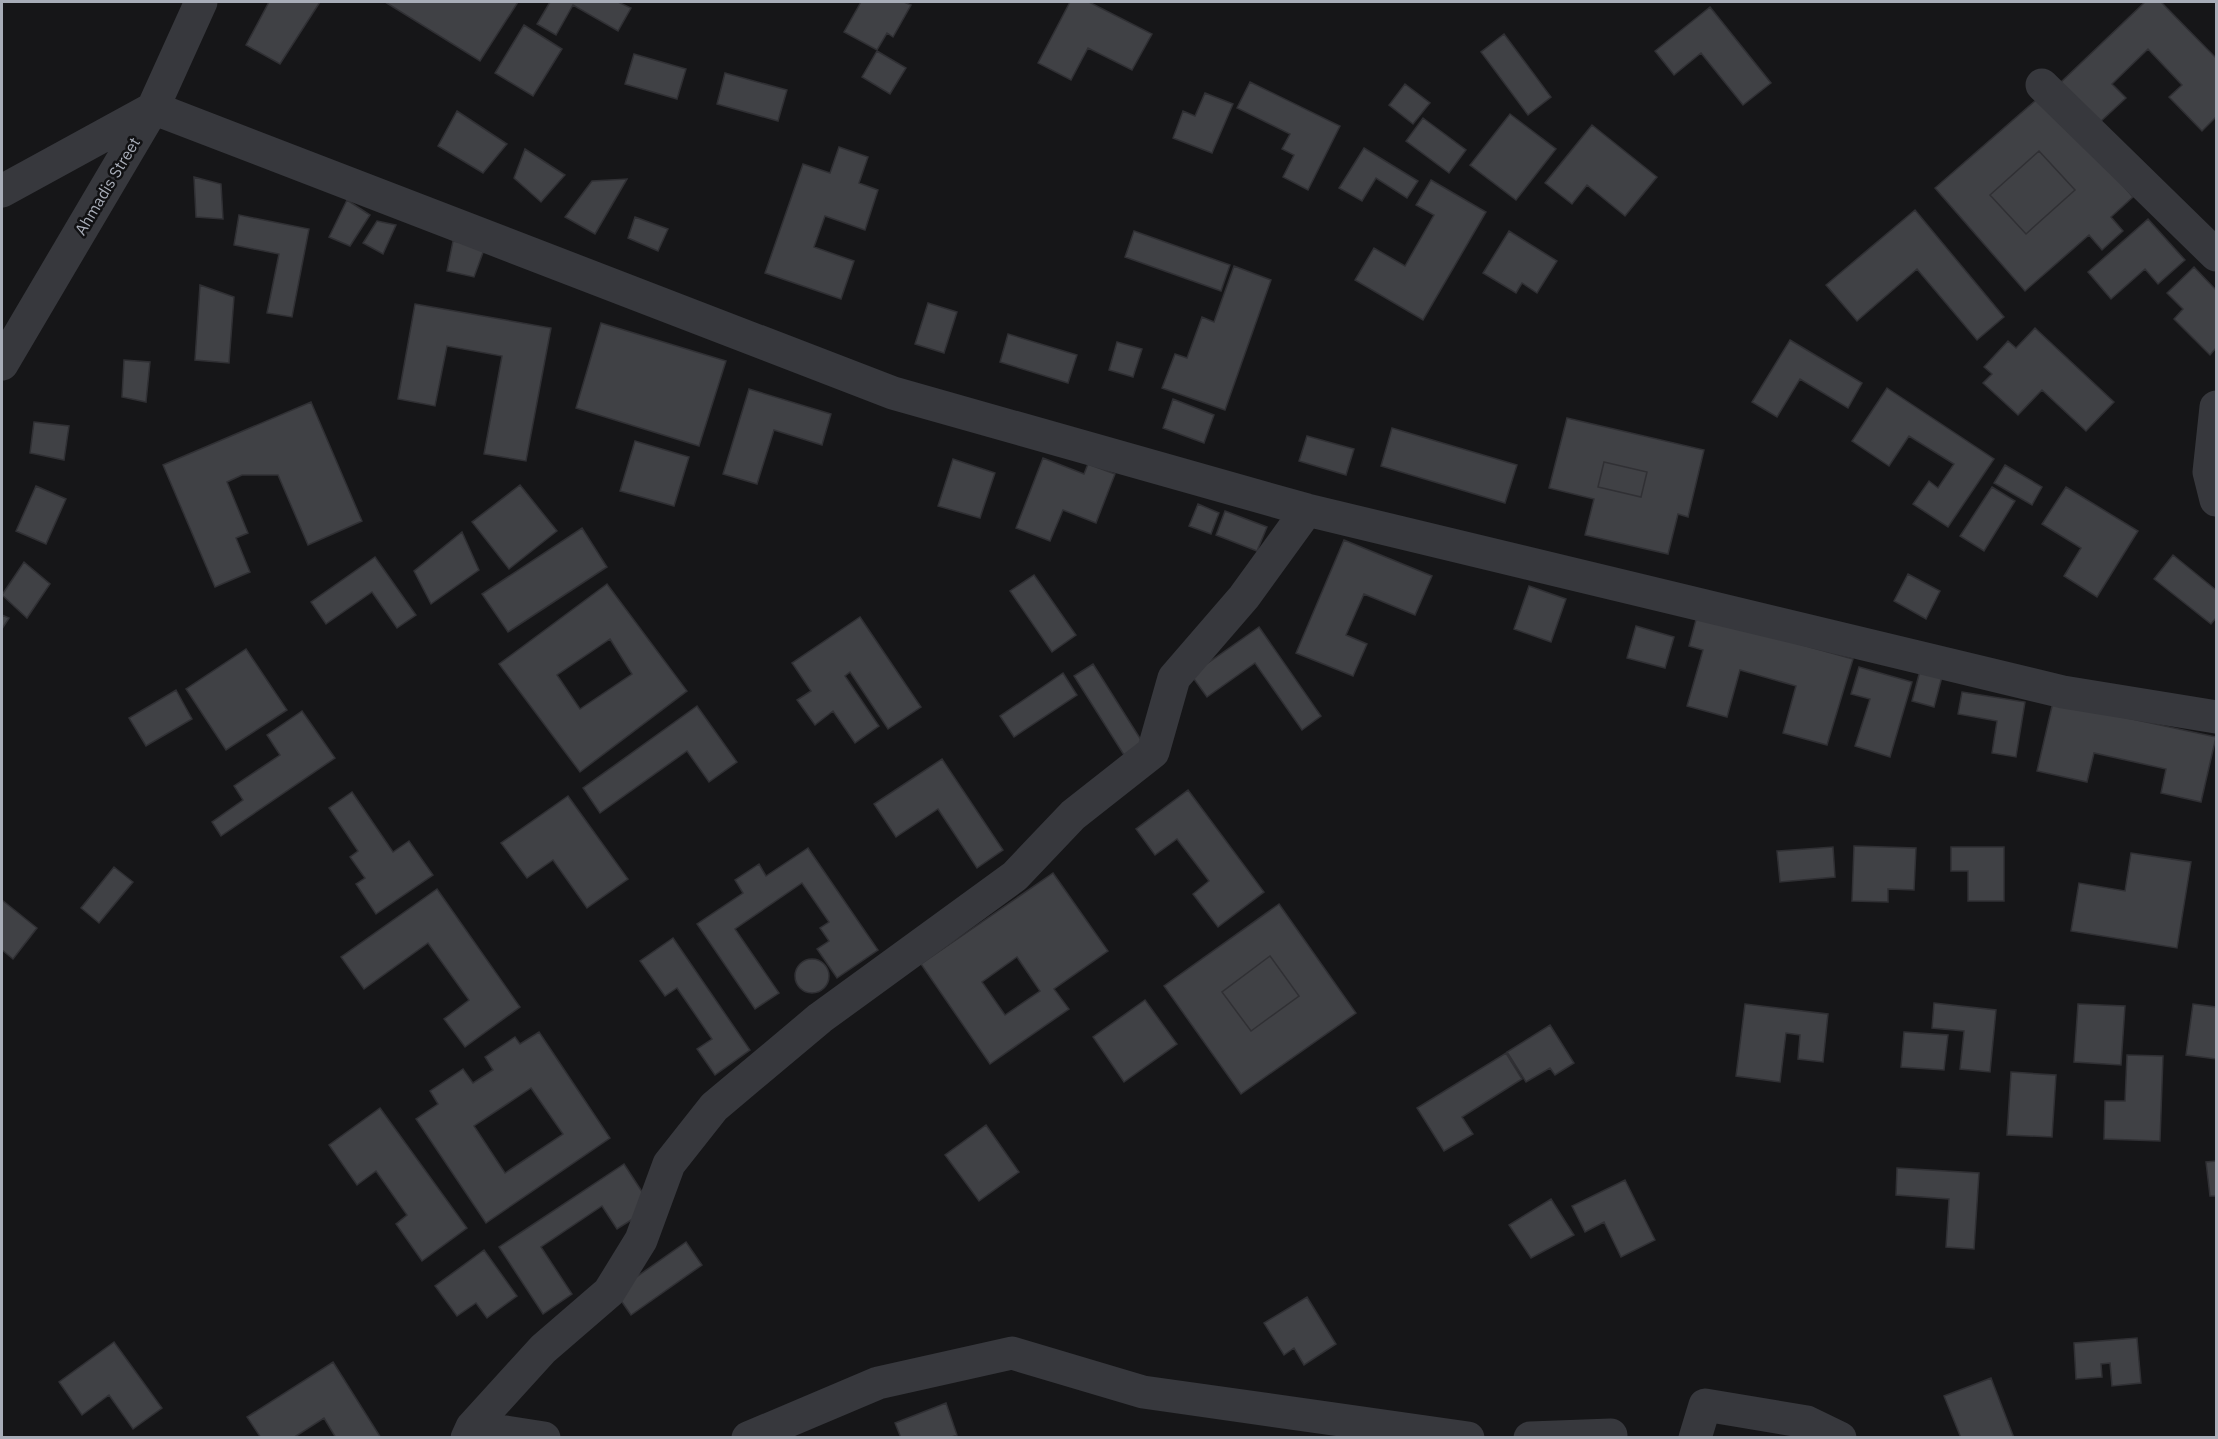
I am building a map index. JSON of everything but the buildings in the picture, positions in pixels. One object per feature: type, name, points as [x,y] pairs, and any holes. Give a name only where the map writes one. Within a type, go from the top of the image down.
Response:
[{"type":"street","name":"Ahmadis Street","points":[[2,364],[153,108],[201,2]]},
{"type":"street","points":[[2042,85],[2217,255]]},
{"type":"street","points":[[2,191],[153,108],[893,393],[1307,510],[2063,692],[2217,717]]},
{"type":"street","points":[[2217,407],[2209,472],[2217,500]]},
{"type":"street","points":[[470,1432],[543,1349],[609,1292],[641,1240],[669,1164],[714,1107],[820,1018],[1015,876],[1073,814],[1154,752],[1174,678],[1244,597],[1307,510]]},
{"type":"street","points":[[748,1437],[878,1383],[1012,1353],[1143,1392],[1468,1437]]},
{"type":"street","points":[[1695,1437],[1705,1405],[1807,1422],[1840,1437]]},
{"type":"street","points":[[470,1432],[544,1437]]},
{"type":"street","points":[[1530,1437],[1615,1436]]}]
